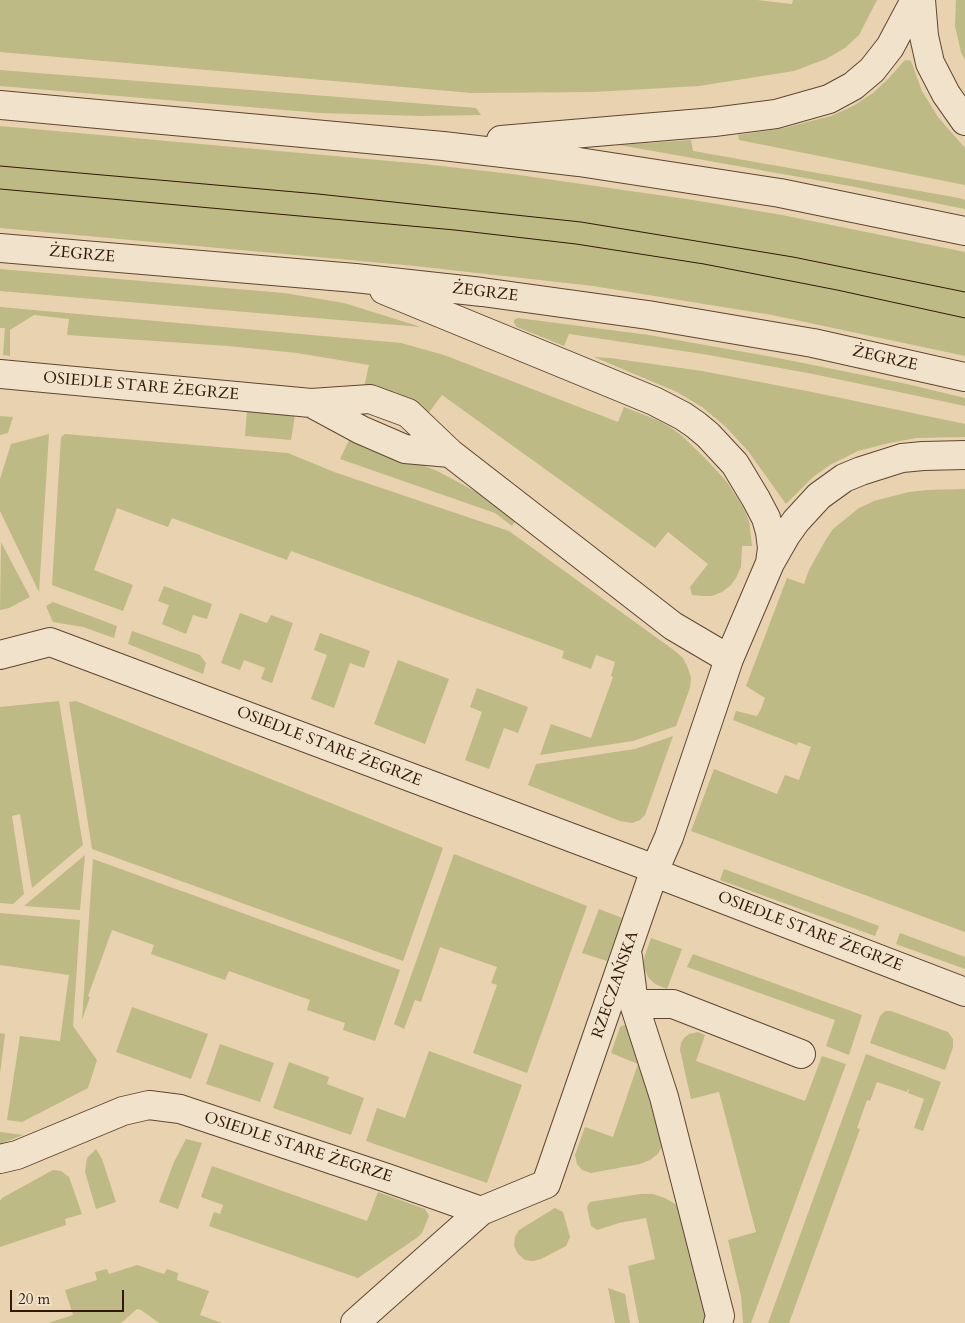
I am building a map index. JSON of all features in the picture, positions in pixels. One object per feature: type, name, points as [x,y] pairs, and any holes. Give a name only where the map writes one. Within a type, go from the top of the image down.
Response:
[{"type":"street","points":[[443,146],[714,122],[776,114],[809,106],[842,93],[863,78],[881,59],[899,32],[915,0]]},
{"type":"street","points":[[921,0],[924,36],[930,62],[946,94],[965,121]]},
{"type":"street","points":[[0,105],[443,146],[579,162],[780,193],[965,231]]},
{"type":"street","name":"ŻEGRZE","points":[[0,248],[355,278],[482,292],[658,316],[813,343],[965,377]]},
{"type":"street","points":[[355,278],[654,401],[683,416],[708,435],[735,464],[746,480],[766,518],[772,548],[770,563]]},
{"type":"street","name":"OSIEDLE STARE ŻEGRZE","points":[[0,374],[312,403],[361,430],[405,449],[450,453],[673,626],[729,659]]},
{"type":"street","points":[[770,563],[796,521],[819,496],[844,478],[902,458],[965,455]]},
{"type":"street","name":"RZECZAŃSKA","points":[[355,1323],[481,1211],[546,1184],[655,871],[669,837],[729,659],[770,563]]},
{"type":"street","name":"OSIEDLE STARE ŻEGRZE","points":[[0,655],[50,642],[655,871],[965,992]]},
{"type":"street","points":[[627,952],[634,1004],[666,1107],[720,1316],[718,1323]]},
{"type":"street","points":[[634,1004],[673,1004],[801,1054]]},
{"type":"street","name":"OSIEDLE STARE ŻEGRZE","points":[[0,1159],[17,1155],[123,1111],[149,1105],[180,1109],[481,1211]]},
{"type":"shaded area","points":[[0,0],[757,0],[792,4],[793,0],[877,0],[859,35],[845,48],[826,59],[794,71],[699,86],[594,92],[472,93],[0,52]]},
{"type":"shaded area","points":[[956,0],[965,0],[965,60],[961,52],[955,26]]},
{"type":"shaded area","points":[[907,60],[911,61],[922,91],[938,117],[965,148],[965,185],[739,140],[738,135],[784,128],[831,116],[853,106],[873,93]]},
{"type":"shaded area","points":[[0,70],[476,108],[481,115],[422,116],[320,113],[0,86]]},
{"type":"shaded area","points":[[0,126],[423,164],[512,174],[782,215],[965,252],[965,356],[772,315],[593,286],[415,266],[0,228]]},
{"type":"shaded area","points":[[691,140],[693,151],[959,198],[965,200],[965,209],[850,186],[619,145]]},
{"type":"shaded area","points":[[0,269],[284,293],[344,303],[421,327],[0,291]]},
{"type":"shaded area","points":[[0,307],[401,343],[444,355],[618,422],[624,407],[670,427],[706,459],[727,482],[744,509],[749,521],[752,546],[742,546],[741,567],[730,586],[712,596],[692,595],[690,587],[708,564],[668,532],[655,548],[442,395],[427,415],[364,387],[369,365],[297,353],[228,346],[67,335],[69,319],[34,315],[10,330],[10,356],[3,355],[5,328],[0,328]]},
{"type":"shaded area","points":[[518,318],[649,335],[778,358],[907,384],[965,398],[965,406],[813,374],[703,354],[569,334],[564,346],[517,327],[514,320]]},
{"type":"shaded area","points":[[594,357],[702,371],[965,424],[965,437],[917,438],[858,451],[830,465],[813,477],[786,504],[748,451],[726,427],[702,407],[677,392]]},
{"type":"shaded area","points":[[247,409],[295,415],[291,440],[245,436]]},
{"type":"shaded area","points":[[0,416],[13,417],[8,433],[0,435]]},
{"type":"shaded area","points":[[49,434],[39,592],[0,511],[0,479],[11,444]]},
{"type":"shaded area","points":[[65,434],[288,453],[334,472],[509,531],[683,658],[691,678],[690,688],[676,726],[633,741],[540,755],[551,724],[591,738],[613,677],[611,676],[615,662],[596,655],[591,669],[562,658],[564,651],[291,551],[287,560],[172,518],[168,527],[117,508],[94,570],[133,585],[123,611],[52,585],[61,437]]},
{"type":"shaded area","points":[[351,436],[437,471],[478,493],[516,520],[512,526],[495,513],[340,459]]},
{"type":"shaded area","points":[[965,489],[965,932],[691,831],[714,769],[777,794],[785,775],[799,780],[811,747],[798,742],[797,745],[733,720],[736,711],[757,716],[761,709],[765,698],[746,686],[787,578],[804,584],[809,570],[833,529],[859,508],[874,501],[909,492]]},
{"type":"shaded area","points":[[1,542],[30,597],[9,608],[0,610]]},
{"type":"shaded area","points":[[164,586],[212,604],[207,619],[193,615],[186,634],[162,624],[169,605],[158,601]]},
{"type":"shaded area","points":[[53,602],[117,626],[114,638],[83,627],[53,622],[46,606]]},
{"type":"shaded area","points":[[240,613],[267,623],[271,615],[293,623],[272,683],[261,679],[265,668],[244,660],[240,670],[221,663]]},
{"type":"shaded area","points":[[132,631],[200,655],[206,663],[203,674],[128,644]]},
{"type":"shaded area","points":[[320,633],[370,651],[364,668],[350,663],[334,708],[311,699],[327,655],[314,650]]},
{"type":"shaded area","points":[[398,660],[449,679],[425,744],[374,724]]},
{"type":"shaded area","points":[[477,688],[528,707],[518,733],[504,728],[489,769],[465,760],[482,712],[470,707]]},
{"type":"shaded area","points":[[59,701],[83,845],[32,888],[20,814],[12,816],[24,894],[13,904],[0,903],[0,707]]},
{"type":"shaded area","points":[[76,701],[443,848],[403,961],[92,849],[69,702]]},
{"type":"shaded area","points":[[673,736],[645,815],[640,820],[632,823],[620,821],[528,785],[536,764],[635,749]]},
{"type":"shaded area","points":[[454,854],[587,906],[527,1073],[473,1053],[497,985],[491,983],[497,967],[440,947],[421,1002],[415,1000],[404,1029],[394,1024]]},
{"type":"shaded area","points":[[85,855],[80,910],[24,906]]},
{"type":"shaded area","points":[[93,859],[400,970],[375,1041],[343,1030],[345,1023],[307,1010],[310,1000],[229,971],[225,980],[151,954],[154,945],[112,930],[88,996],[90,997],[82,1020]]},
{"type":"shaded area","points":[[724,869],[879,926],[875,936],[720,880]]},
{"type":"shaded area","points":[[599,909],[622,918],[607,961],[582,953]]},
{"type":"shaded area","points":[[0,913],[80,920],[73,1026],[97,1060],[88,1088],[22,1122],[7,1120],[20,1036],[60,1041],[69,975],[0,965]]},
{"type":"shaded area","points":[[900,933],[965,957],[965,969],[896,944]]},
{"type":"shaded area","points":[[651,938],[682,949],[667,989],[655,984],[648,977],[644,968],[644,958]]},
{"type":"shaded area","points":[[693,954],[862,1015],[849,1055],[826,1046],[835,1020],[687,967]]},
{"type":"shaded area","points":[[132,1007],[208,1034],[191,1079],[116,1052]]},
{"type":"shaded area","points":[[885,1011],[891,1011],[948,1032],[953,1039],[953,1047],[945,1070],[870,1043],[880,1016]]},
{"type":"shaded area","points":[[629,1023],[663,1144],[658,1154],[650,1160],[640,1164],[591,1173],[582,1170],[577,1164],[575,1155],[585,1127],[613,1137],[638,1064],[611,1053],[620,1027]]},
{"type":"shaded area","points":[[698,1032],[705,1035],[696,1061],[805,1101],[822,1056],[846,1064],[751,1323],[743,1323],[741,1296],[728,1240],[756,1232],[719,1092],[691,1099],[680,1050],[684,1038],[689,1034]]},
{"type":"shaded area","points":[[0,1033],[5,1034],[0,1074]]},
{"type":"shaded area","points":[[220,1044],[274,1063],[260,1102],[206,1084]]},
{"type":"shaded area","points":[[429,1051],[522,1085],[487,1183],[366,1141],[377,1108],[405,1118]]},
{"type":"shaded area","points":[[866,1054],[941,1082],[923,1131],[914,1128],[924,1099],[908,1093],[908,1089],[907,1092],[877,1082],[870,1101],[867,1100],[857,1128],[860,1129],[789,1323],[768,1323]]},
{"type":"shaded area","points":[[289,1062],[329,1077],[327,1084],[364,1098],[351,1135],[273,1108]]},
{"type":"shaded area","points":[[0,1132],[23,1135],[0,1144]]},
{"type":"shaded area","points":[[186,1139],[202,1143],[178,1209],[159,1202],[174,1162]]},
{"type":"shaded area","points":[[96,1149],[102,1159],[116,1202],[96,1209],[85,1172],[87,1158]]},
{"type":"shaded area","points":[[212,1166],[367,1221],[378,1192],[425,1209],[429,1216],[422,1233],[418,1237],[358,1278],[209,1226],[214,1212],[220,1214],[223,1205],[201,1197]]},
{"type":"shaded area","points":[[53,1170],[61,1171],[69,1177],[82,1214],[65,1219],[66,1225],[0,1247],[0,1201],[2,1198]]},
{"type":"shaded area","points":[[640,1194],[653,1194],[665,1198],[675,1204],[683,1215],[708,1323],[639,1323],[628,1266],[655,1259],[646,1218],[619,1223],[597,1230],[591,1226],[587,1207],[590,1202]]},
{"type":"shaded area","points":[[555,1208],[563,1212],[570,1237],[566,1246],[541,1259],[525,1260],[518,1254],[514,1246],[515,1237],[519,1230]]},
{"type":"shaded area","points":[[137,1265],[164,1274],[167,1269],[178,1273],[177,1280],[209,1291],[200,1315],[222,1323],[159,1323],[137,1309],[121,1323],[48,1323],[73,1315],[65,1290],[97,1280],[95,1272],[107,1269],[109,1274]]},
{"type":"shaded area","points":[[608,1288],[625,1294],[630,1323],[615,1323]]},
{"type":"tram line","points":[[0,166],[318,194],[581,222],[793,257],[965,292]]},
{"type":"tram line","points":[[0,189],[455,230],[576,244],[704,264],[965,318]]}]
